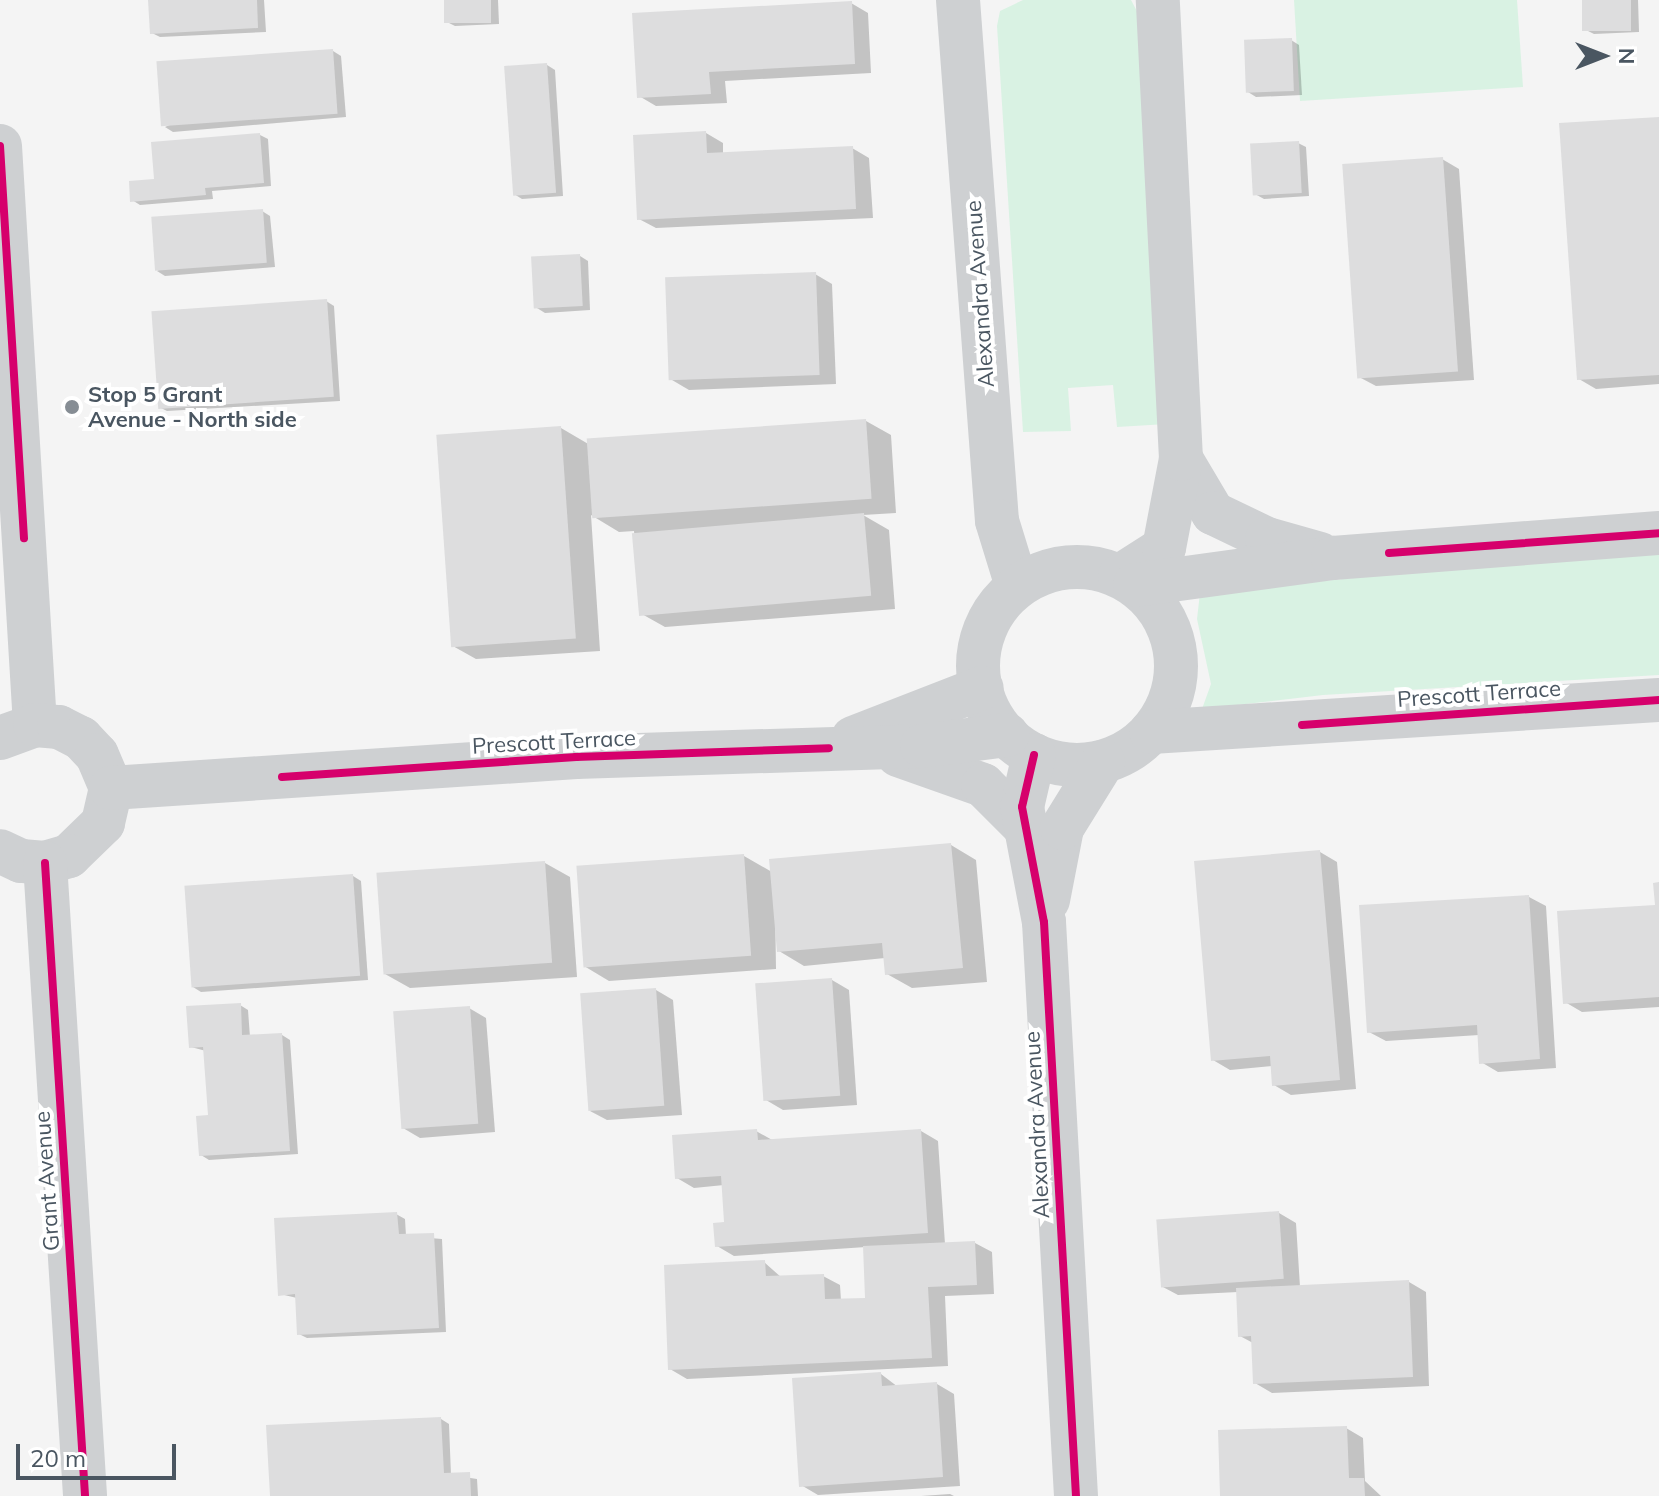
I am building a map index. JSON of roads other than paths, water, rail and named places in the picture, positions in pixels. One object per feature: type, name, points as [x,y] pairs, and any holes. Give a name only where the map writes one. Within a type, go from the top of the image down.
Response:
[{"type":"street","name":"Alexandra Avenue","points":[[958,0],[997,521],[1017,586]]},
{"type":"street","points":[[1128,581],[1164,548],[1181,459],[1158,0]]},
{"type":"street","points":[[0,146],[18,732],[59,727],[81,738],[97,755],[111,788],[103,823],[89,843],[69,856],[45,863],[21,861],[0,851]]},
{"type":"street","points":[[1181,459],[1213,513],[1267,539],[1333,558]]},
{"type":"street","points":[[1128,581],[1169,628],[1175,655],[1166,709],[1151,732],[1103,762],[1056,764],[1020,745],[994,720],[982,688],[983,635],[996,608],[1017,586],[1065,567],[1128,581],[1333,558],[1659,533]]},
{"type":"street","name":"Prescott Terrace","points":[[829,748],[982,688]]},
{"type":"street","name":"Prescott Terrace","points":[[1151,732],[1659,700]]},
{"type":"street","name":"Alexandra Avenue","points":[[1020,745],[1022,807],[1044,922],[1076,1496]]},
{"type":"street","name":"Prescott Terrace","points":[[111,788],[576,757],[1020,745]]},
{"type":"street","points":[[873,747],[983,785],[1025,827]]},
{"type":"street","name":"Alexandra Avenue","points":[[1044,922],[1062,828],[1103,762]]},
{"type":"street","name":"Grant Avenue","points":[[45,863],[85,1496]]},
{"type":"place","name":"Stop 5 Grant Avenue - North side","points":[[72,407]]}]
